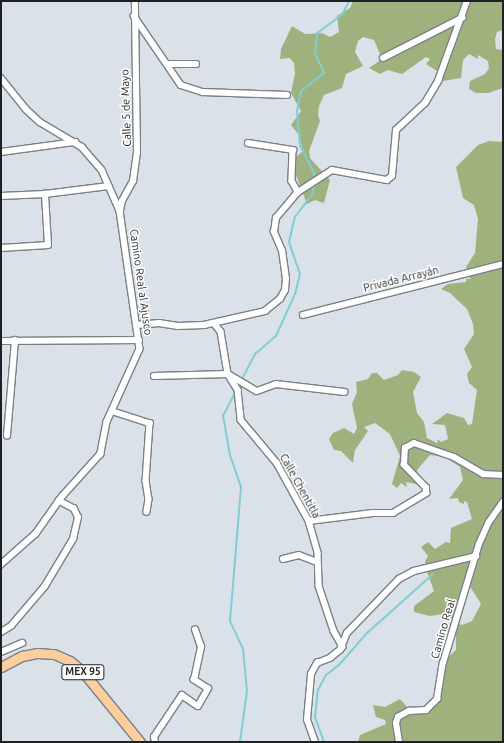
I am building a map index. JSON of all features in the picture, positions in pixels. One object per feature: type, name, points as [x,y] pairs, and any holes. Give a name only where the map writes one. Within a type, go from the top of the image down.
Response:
[{"type":"main road","name":"MEX 95","points":[[1,667],[22,656],[38,653],[66,658],[83,672],[140,742]]},
{"type":"street","name":"Calle 5 de Mayo","points":[[120,211],[122,201],[133,181],[137,153],[135,1]]},
{"type":"street","points":[[137,324],[159,322],[190,327],[214,323],[265,311],[280,299],[285,290],[286,279],[274,225],[276,218],[298,192],[322,175],[338,169],[378,179],[387,180],[392,176],[396,130],[426,103],[438,81],[467,1]]},
{"type":"street","points":[[134,16],[169,64],[174,76],[181,85],[202,92],[287,95]]},
{"type":"street","points":[[383,58],[462,18]]},
{"type":"street","points":[[169,64],[196,64]]},
{"type":"street","name":"Camino Real al Ajusco","points":[[1,78],[31,114],[74,142],[96,160],[120,211],[140,349],[112,411],[101,454],[59,501],[36,534],[1,565]]},
{"type":"street","points":[[1,152],[74,142]]},
{"type":"street","points":[[248,143],[294,150],[292,181],[298,192]]},
{"type":"street","points":[[1,196],[45,194],[109,186]]},
{"type":"street","points":[[1,248],[48,244],[45,194]]},
{"type":"street","name":"Privada Arrayán","points":[[303,315],[503,264]]},
{"type":"street","points":[[214,323],[220,332],[228,374],[237,382],[244,383],[257,391],[276,384],[345,392]]},
{"type":"street","points":[[7,436],[15,340]]},
{"type":"street","points":[[1,341],[86,342],[139,340]]},
{"type":"street","points":[[154,376],[228,374]]},
{"type":"street","name":"Calle Chentitla","points":[[237,382],[241,420],[277,463],[309,521],[318,553],[317,562],[319,586],[334,631],[343,647]]},
{"type":"street","points":[[112,411],[150,423],[146,481],[150,499],[148,512]]},
{"type":"street","points":[[309,521],[372,513],[393,513],[426,493],[426,488],[404,465],[405,448],[414,442],[454,458],[483,474],[503,475]]},
{"type":"street","points":[[1,632],[11,626],[46,586],[72,539],[78,518],[74,508],[59,501]]},
{"type":"street","name":"Camino Real","points":[[399,742],[396,723],[398,717],[409,711],[426,710],[437,700],[443,663],[476,556],[489,522],[503,502]]},
{"type":"street","points":[[283,559],[299,555],[317,562]]},
{"type":"street","points":[[315,742],[306,720],[311,674],[317,663],[330,658],[343,647],[347,633],[399,579],[414,571],[476,556]]},
{"type":"street","points":[[154,740],[182,695],[198,706],[208,689],[194,680],[201,647],[195,630]]},
{"type":"street","points":[[1,652],[22,643]]},
{"type":"green space","points":[[353,1],[503,1],[503,30],[497,32],[495,39],[496,49],[503,50],[503,88],[488,93],[476,93],[469,89],[470,81],[485,74],[489,68],[488,61],[478,55],[478,59],[469,54],[463,60],[461,78],[443,81],[437,71],[426,64],[430,59],[426,57],[402,74],[388,70],[380,74],[369,68],[382,59],[374,40],[363,37],[358,41],[355,52],[363,66],[346,74],[342,88],[324,95],[319,106],[318,115],[320,121],[309,151],[310,158],[330,180],[324,203],[315,200],[307,204],[294,170],[296,157],[303,151],[299,135],[291,125],[301,111],[291,93],[295,73],[294,63],[290,58],[280,59],[281,49],[292,26],[305,34],[322,33],[330,37],[339,32],[337,16],[350,8]]},
{"type":"green space","points":[[489,141],[503,142],[503,742],[358,742],[360,735],[386,724],[385,720],[376,717],[373,705],[385,707],[400,699],[407,707],[426,714],[435,703],[446,659],[456,650],[456,623],[462,625],[472,621],[481,604],[471,588],[462,592],[459,598],[460,602],[454,602],[456,621],[443,614],[430,616],[414,612],[414,606],[434,591],[426,569],[425,562],[428,556],[421,547],[428,542],[435,549],[446,542],[450,543],[451,528],[472,519],[467,502],[464,501],[464,504],[459,502],[458,498],[449,499],[463,480],[460,467],[445,457],[430,455],[417,470],[420,482],[416,484],[406,482],[407,487],[401,483],[397,488],[392,484],[400,456],[390,434],[375,423],[364,427],[368,431],[355,450],[353,463],[341,451],[334,450],[329,439],[333,433],[344,428],[354,434],[357,428],[352,404],[357,392],[356,382],[368,379],[372,373],[377,373],[384,380],[398,375],[402,370],[414,372],[421,377],[413,392],[417,413],[424,422],[427,438],[437,443],[438,439],[441,442],[448,439],[445,425],[432,424],[447,413],[464,418],[468,425],[472,424],[477,390],[469,383],[467,374],[472,367],[464,349],[474,334],[473,324],[467,309],[450,293],[441,289],[448,284],[466,282],[466,279],[470,279],[466,267],[475,253],[478,219],[474,205],[463,198],[456,167],[478,145]]},
{"type":"waterway","points":[[314,180],[314,173],[300,146],[297,111],[301,91],[324,73],[315,53],[317,33],[342,15],[349,1]]},
{"type":"waterway","points":[[240,742],[247,691],[243,649],[230,621],[241,487],[230,455],[223,416],[255,354],[276,336],[295,294],[300,274],[289,242],[295,217],[313,193],[314,184]]},
{"type":"waterway","points":[[324,742],[315,717],[318,690],[326,675],[339,665],[366,634],[433,574]]}]
